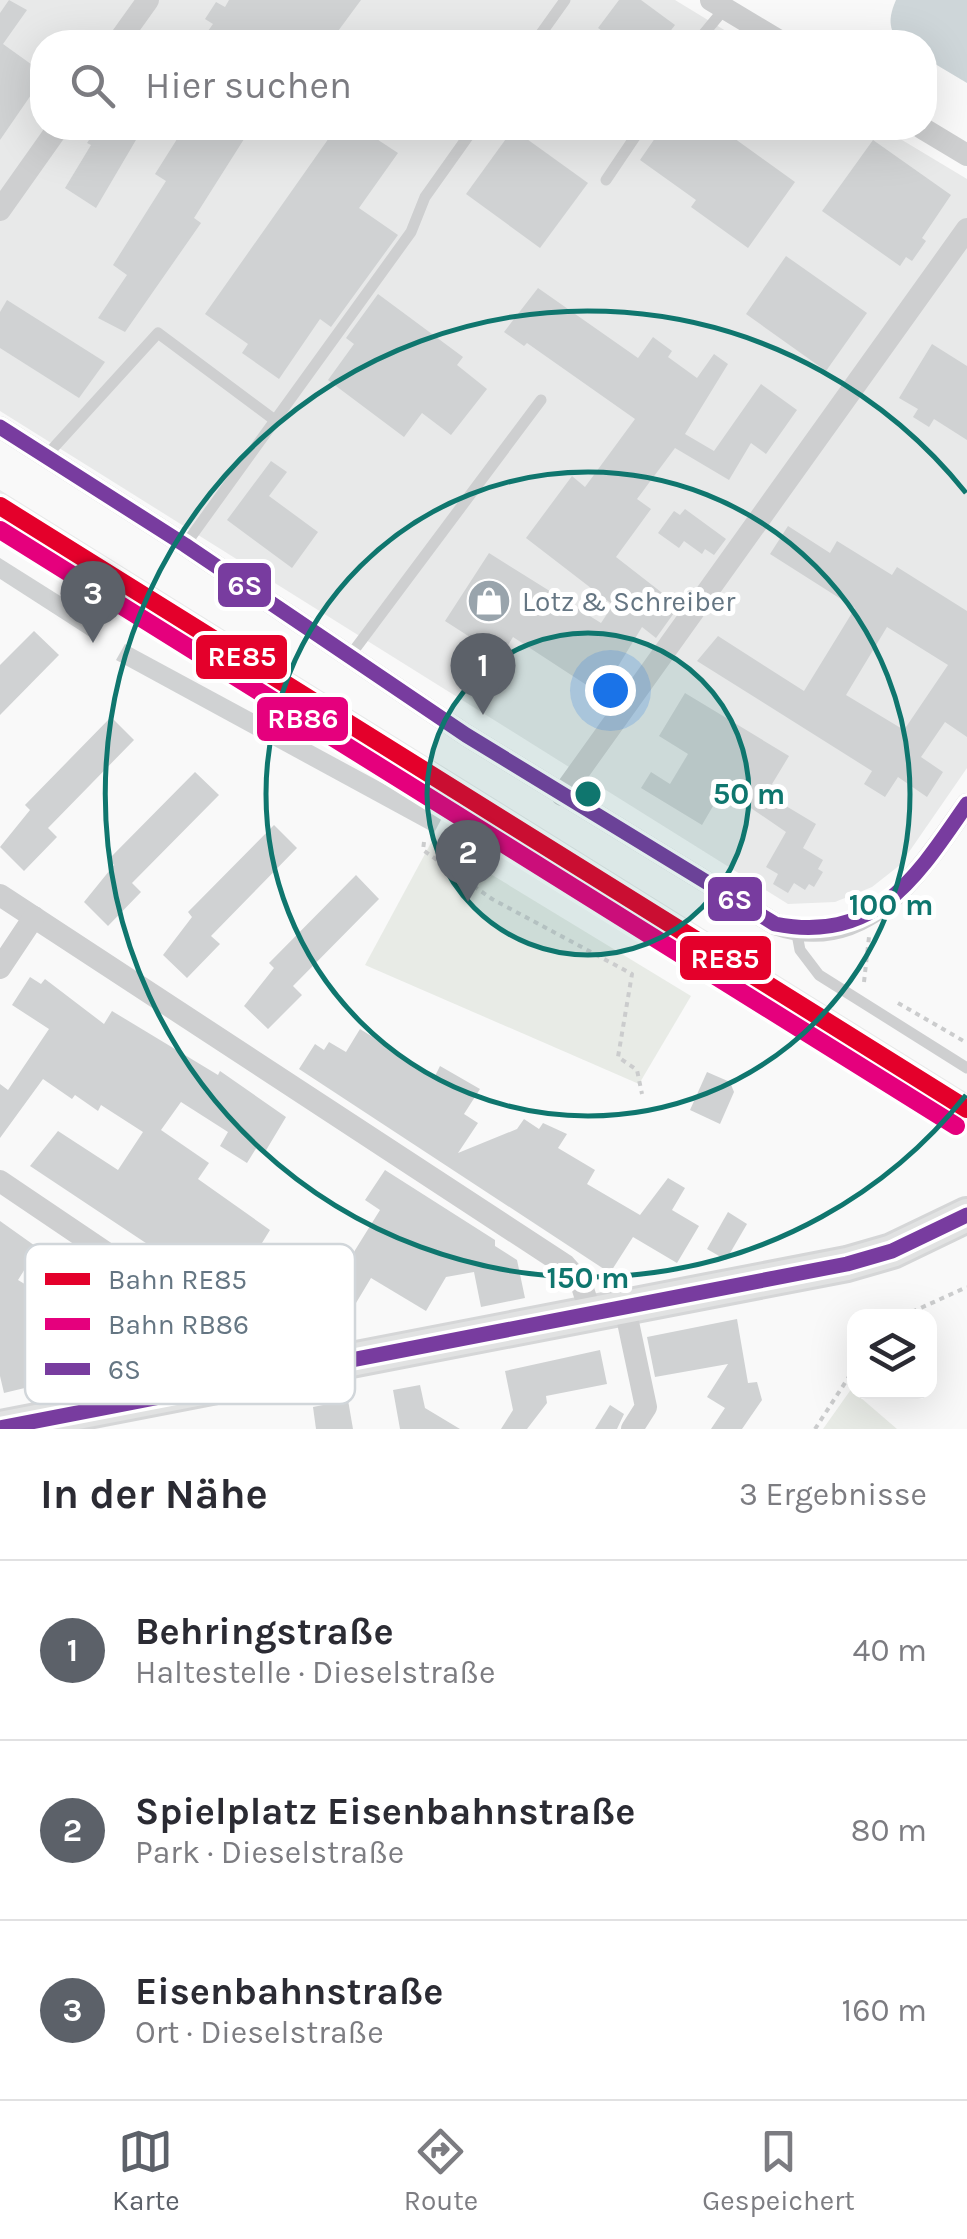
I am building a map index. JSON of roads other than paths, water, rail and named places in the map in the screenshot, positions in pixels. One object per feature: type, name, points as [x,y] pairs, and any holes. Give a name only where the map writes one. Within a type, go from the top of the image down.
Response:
[{"type":"main road","points":[[355,1359],[848,1264],[892,1251],[967,1215]]},
{"type":"main road","points":[[0,1428],[98,1419],[156,1404]]},
{"type":"street","points":[[127,30],[148,0]]},
{"type":"street","points":[[718,4],[761,30]]},
{"type":"street","points":[[937,137],[967,155]]},
{"type":"street","points":[[0,210],[50,140]]},
{"type":"street","points":[[562,796],[967,229]]},
{"type":"street","points":[[0,427],[184,544],[349,658],[562,796],[754,914],[796,929],[832,928],[872,915],[916,876],[967,804]]},
{"type":"street","points":[[0,894],[565,1265],[581,1282],[591,1314]]},
{"type":"street","points":[[0,968],[34,916]]},
{"type":"street","points":[[0,1180],[94,1244]]},
{"type":"street","points":[[625,1308],[646,1407],[632,1429]]},
{"type":"lane","points":[[544,30],[566,0]]},
{"type":"lane","points":[[704,30],[718,4]]},
{"type":"lane","points":[[184,544],[411,232],[424,197],[465,140]]},
{"type":"lane","points":[[606,180],[633,140]]},
{"type":"lane","points":[[46,456],[158,333],[276,421]]},
{"type":"lane","points":[[349,658],[541,400]]},
{"type":"lane","points":[[796,929],[810,965],[867,1006],[967,1068]]},
{"type":"rail line","name":"RE85","points":[[0,506],[967,1109]]},
{"type":"rail line","name":"RB86","points":[[0,530],[956,1126]]},
{"type":"place","name":"Lotz & Schreiber","points":[[489,601]]},
{"type":"place","name":"Eisenbahnstraße","points":[[93,643]]},
{"type":"place","name":"Behringstraße","points":[[483,715]]},
{"type":"place","name":"Spielplatz Eisenbahnstraße","points":[[468,902]]}]
